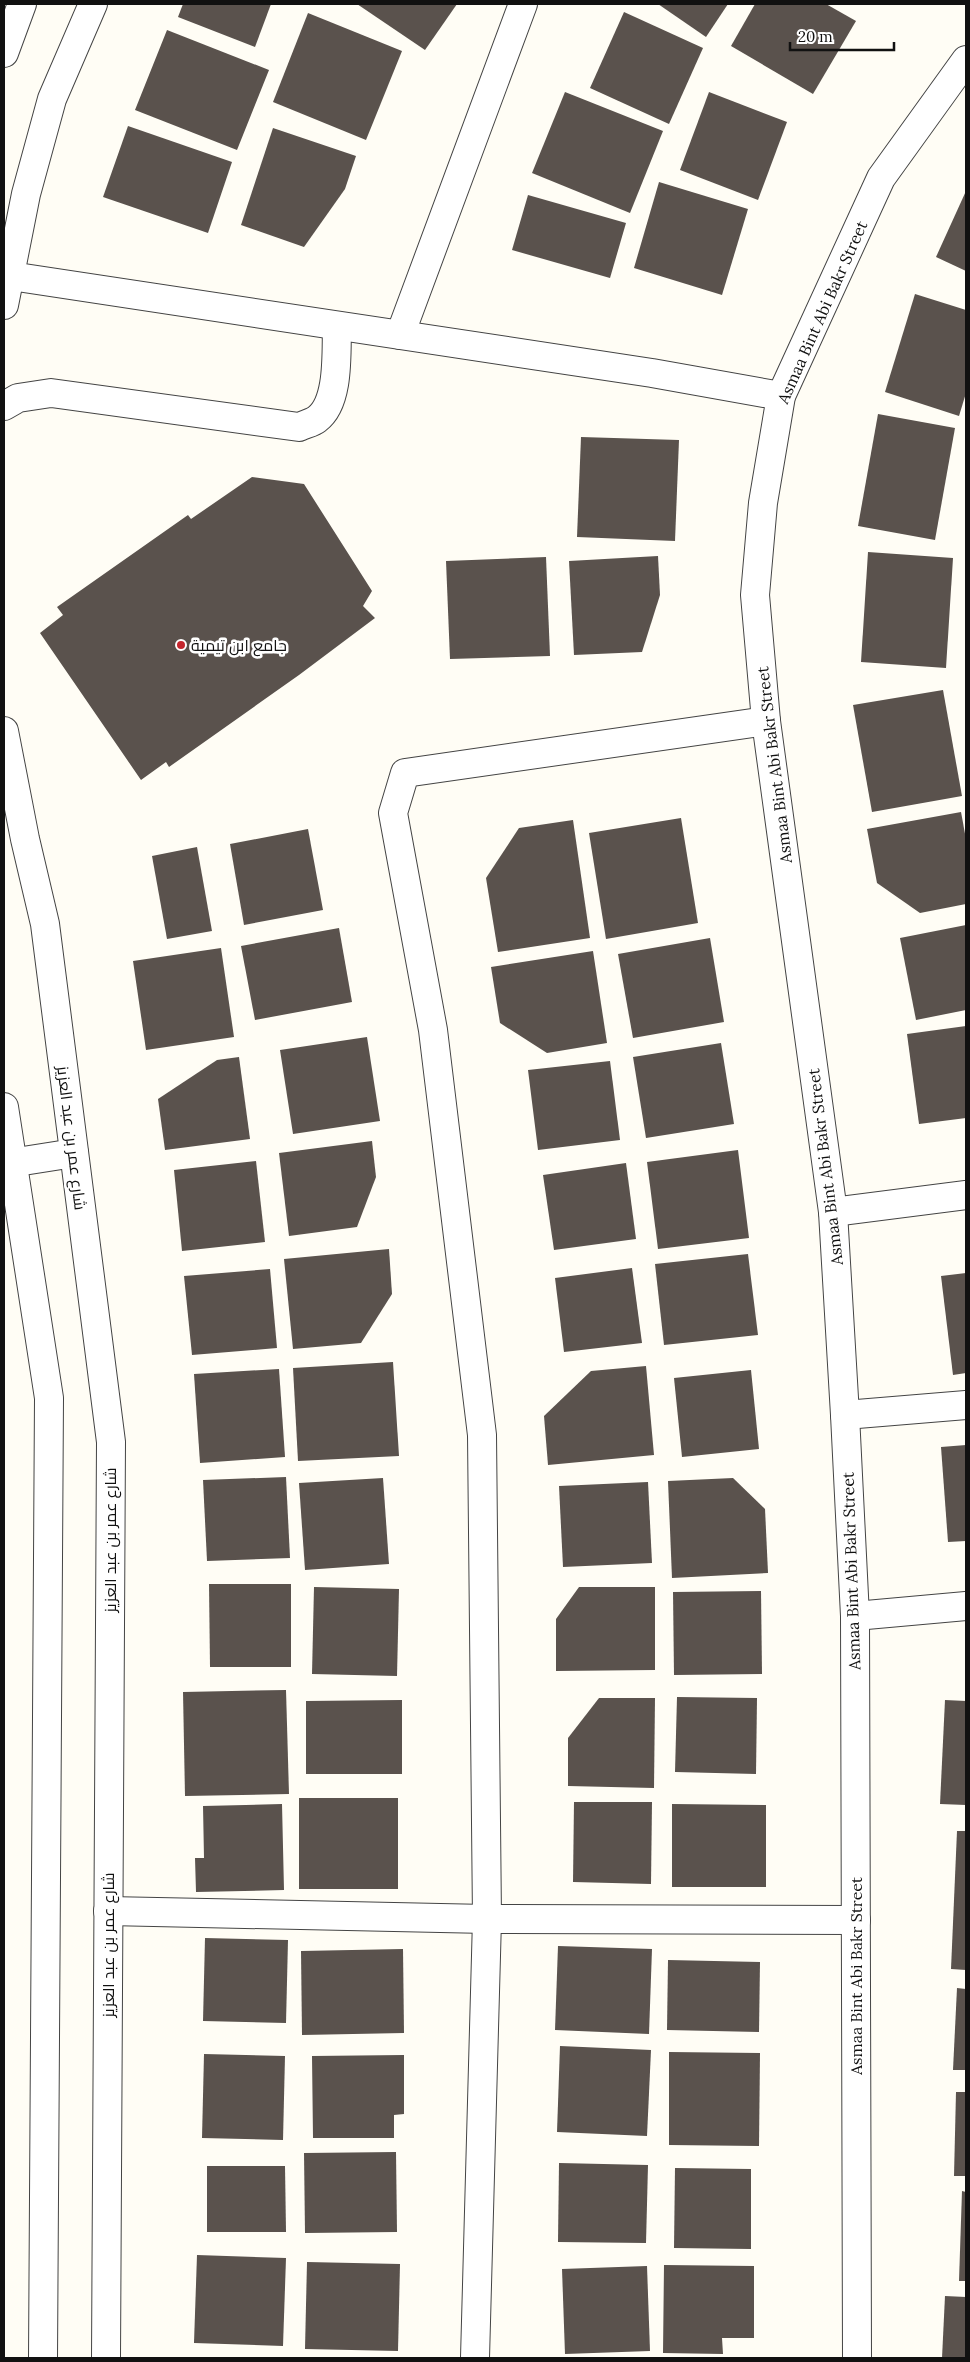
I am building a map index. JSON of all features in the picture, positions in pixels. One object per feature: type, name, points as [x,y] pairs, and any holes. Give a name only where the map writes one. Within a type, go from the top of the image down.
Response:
[{"type":"street","points":[[4,53],[22,4]]},
{"type":"street","points":[[4,305],[7,276],[26,194],[52,99],[93,4]]},
{"type":"street","points":[[400,335],[523,4]]},
{"type":"street","name":"Asmaa Bint Abi Bakr Street","points":[[858,2358],[855,1616],[846,1416],[833,1212],[766,721],[755,595],[763,503],[782,396],[881,178],[966,60]]},
{"type":"street","points":[[7,276],[652,373],[782,396]]},
{"type":"street","points":[[4,406],[18,398],[51,393],[299,427],[317,420],[328,409],[334,381],[337,326]]},
{"type":"street","points":[[475,2358],[487,1919],[482,1435],[433,1030],[393,813],[405,773],[766,721]]},
{"type":"street","name":"شارع عمر بن عبد العزيز","points":[[4,731],[25,839],[45,924],[111,1442],[106,2358]]},
{"type":"street","points":[[4,1107],[8,1163],[49,1398],[43,2358]]},
{"type":"street","points":[[8,1163],[74,1153]]},
{"type":"street","points":[[833,1212],[966,1195]]},
{"type":"street","points":[[846,1416],[966,1405]]},
{"type":"street","points":[[855,1616],[966,1606]]},
{"type":"street","points":[[108,1911],[487,1919],[856,1920]]},
{"type":"building","points":[[183,4],[271,4],[255,47],[178,17]]},
{"type":"building","points":[[357,4],[457,4],[425,50]]},
{"type":"building","points":[[658,4],[728,4],[706,37]]},
{"type":"building","points":[[755,4],[826,4],[856,21],[813,94],[731,46]]},
{"type":"building","points":[[624,12],[703,48],[669,124],[590,88]]},
{"type":"building","points":[[308,13],[402,51],[366,140],[273,102]]},
{"type":"building","points":[[167,30],[269,70],[237,150],[135,110]]},
{"type":"building","points":[[565,92],[663,131],[630,213],[532,173]]},
{"type":"building","points":[[709,92],[787,122],[758,200],[680,170]]},
{"type":"building","points":[[128,126],[232,162],[208,233],[103,197]]},
{"type":"building","points":[[273,128],[356,156],[345,189],[304,247],[241,225]]},
{"type":"building","points":[[659,182],[748,209],[722,295],[634,268]]},
{"type":"building","points":[[966,191],[966,271],[936,257]]},
{"type":"building","points":[[528,195],[626,223],[610,278],[512,250]]},
{"type":"building","points":[[915,294],[966,310],[966,393],[959,416],[885,392]]},
{"type":"building","points":[[878,414],[955,428],[935,540],[858,526]]},
{"type":"building","points":[[581,437],[679,440],[675,541],[577,537]]},
{"type":"building","points":[[252,477],[304,484],[372,591],[363,606],[375,618],[299,675],[169,767],[166,762],[141,780],[40,633],[63,615],[57,607],[188,515],[191,519]]},
{"type":"building","points":[[868,552],[953,558],[946,668],[861,662]]},
{"type":"building","points":[[658,556],[660,595],[642,652],[574,655],[569,561]]},
{"type":"building","points":[[546,557],[550,656],[450,659],[446,561]]},
{"type":"building","points":[[943,690],[962,796],[872,812],[853,705]]},
{"type":"building","points":[[961,812],[966,839],[966,904],[920,913],[877,883],[867,829]]},
{"type":"building","points":[[681,818],[698,923],[606,939],[589,833]]},
{"type":"building","points":[[573,820],[590,938],[498,952],[486,878],[519,828]]},
{"type":"building","points":[[308,829],[323,910],[244,925],[230,844]]},
{"type":"building","points":[[197,847],[212,931],[167,939],[152,856]]},
{"type":"building","points":[[966,925],[966,1010],[916,1020],[900,938]]},
{"type":"building","points":[[339,928],[352,1002],[255,1020],[241,946]]},
{"type":"building","points":[[710,938],[724,1022],[633,1038],[618,954]]},
{"type":"building","points":[[221,948],[234,1037],[146,1050],[133,961]]},
{"type":"building","points":[[593,951],[607,1043],[547,1053],[500,1023],[491,967]]},
{"type":"building","points":[[966,1026],[966,1118],[919,1124],[907,1034]]},
{"type":"building","points":[[367,1037],[380,1121],[293,1134],[280,1050]]},
{"type":"building","points":[[721,1043],[734,1124],[646,1138],[633,1057]]},
{"type":"building","points":[[239,1057],[250,1139],[165,1150],[158,1099],[217,1060]]},
{"type":"building","points":[[610,1061],[620,1140],[538,1150],[528,1070]]},
{"type":"building","points":[[372,1141],[376,1177],[357,1227],[289,1236],[279,1153]]},
{"type":"building","points":[[738,1150],[749,1238],[658,1249],[647,1162]]},
{"type":"building","points":[[256,1161],[265,1242],[182,1251],[174,1170]]},
{"type":"building","points":[[626,1163],[636,1239],[554,1250],[543,1175]]},
{"type":"building","points":[[389,1249],[392,1294],[361,1343],[293,1349],[284,1259]]},
{"type":"building","points":[[748,1254],[758,1335],[664,1345],[655,1264]]},
{"type":"building","points":[[632,1268],[642,1343],[564,1352],[555,1278]]},
{"type":"building","points":[[270,1269],[277,1348],[192,1355],[184,1276]]},
{"type":"building","points":[[966,1273],[966,1373],[953,1375],[941,1276]]},
{"type":"building","points":[[393,1362],[399,1456],[298,1461],[293,1368]]},
{"type":"building","points":[[646,1366],[654,1455],[548,1465],[544,1416],[591,1371]]},
{"type":"building","points":[[279,1369],[285,1457],[200,1463],[194,1374]]},
{"type":"building","points":[[751,1370],[759,1449],[682,1457],[674,1378]]},
{"type":"building","points":[[966,1445],[966,1541],[948,1542],[941,1447]]},
{"type":"building","points":[[286,1477],[290,1558],[207,1561],[203,1480]]},
{"type":"building","points":[[383,1478],[389,1564],[305,1570],[299,1483]]},
{"type":"building","points":[[733,1478],[765,1509],[768,1573],[672,1578],[668,1481]]},
{"type":"building","points":[[648,1482],[652,1563],[563,1567],[559,1486]]},
{"type":"building","points":[[209,1584],[291,1584],[291,1667],[210,1667]]},
{"type":"building","points":[[314,1587],[399,1589],[397,1676],[312,1674]]},
{"type":"building","points":[[579,1587],[655,1587],[655,1670],[556,1671],[556,1619]]},
{"type":"building","points":[[761,1591],[762,1674],[674,1675],[673,1592]]},
{"type":"building","points":[[286,1690],[289,1794],[185,1796],[183,1692]]},
{"type":"building","points":[[677,1697],[757,1698],[756,1774],[675,1772]]},
{"type":"building","points":[[599,1698],[655,1698],[654,1788],[568,1786],[568,1738]]},
{"type":"building","points":[[402,1700],[402,1774],[306,1774],[306,1701]]},
{"type":"building","points":[[945,1700],[966,1701],[966,1805],[940,1804]]},
{"type":"building","points":[[299,1798],[398,1798],[398,1889],[299,1889]]},
{"type":"building","points":[[574,1802],[652,1802],[651,1884],[573,1882]]},
{"type":"building","points":[[282,1804],[284,1890],[196,1892],[195,1858],[204,1858],[203,1806]]},
{"type":"building","points":[[672,1804],[766,1805],[766,1887],[672,1887]]},
{"type":"building","points":[[957,1831],[966,1831],[966,1970],[951,1969]]},
{"type":"building","points":[[205,1938],[288,1940],[286,2023],[203,2021]]},
{"type":"building","points":[[558,1946],[652,1949],[649,2034],[555,2030]]},
{"type":"building","points":[[403,1949],[404,2033],[302,2035],[301,1951]]},
{"type":"building","points":[[668,1960],[760,1962],[759,2032],[667,2030]]},
{"type":"building","points":[[957,1988],[966,1989],[966,2070],[953,2070]]},
{"type":"building","points":[[560,2046],[651,2050],[647,2136],[557,2132]]},
{"type":"building","points":[[669,2052],[760,2053],[759,2146],[669,2145]]},
{"type":"building","points":[[204,2054],[285,2056],[283,2140],[202,2138]]},
{"type":"building","points":[[404,2055],[404,2114],[394,2115],[394,2138],[313,2138],[312,2056]]},
{"type":"building","points":[[956,2092],[966,2092],[966,2176],[954,2176]]},
{"type":"building","points":[[396,2152],[397,2232],[305,2233],[304,2153]]},
{"type":"building","points":[[559,2163],[648,2165],[646,2243],[558,2242]]},
{"type":"building","points":[[207,2166],[285,2166],[286,2232],[207,2232]]},
{"type":"building","points":[[675,2168],[751,2169],[751,2249],[674,2248]]},
{"type":"building","points":[[962,2191],[966,2192],[966,2281],[959,2281]]},
{"type":"building","points":[[197,2255],[286,2258],[283,2346],[194,2343]]},
{"type":"building","points":[[307,2262],[400,2264],[398,2351],[305,2349]]},
{"type":"building","points":[[664,2265],[754,2266],[754,2338],[722,2338],[723,2354],[663,2353]]},
{"type":"building","points":[[647,2266],[650,2351],[565,2354],[562,2269]]},
{"type":"building","points":[[945,2296],[966,2297],[966,2358],[942,2358]]},
{"type":"place","name":"جامع ابن تيمية","points":[[181,645]]}]
